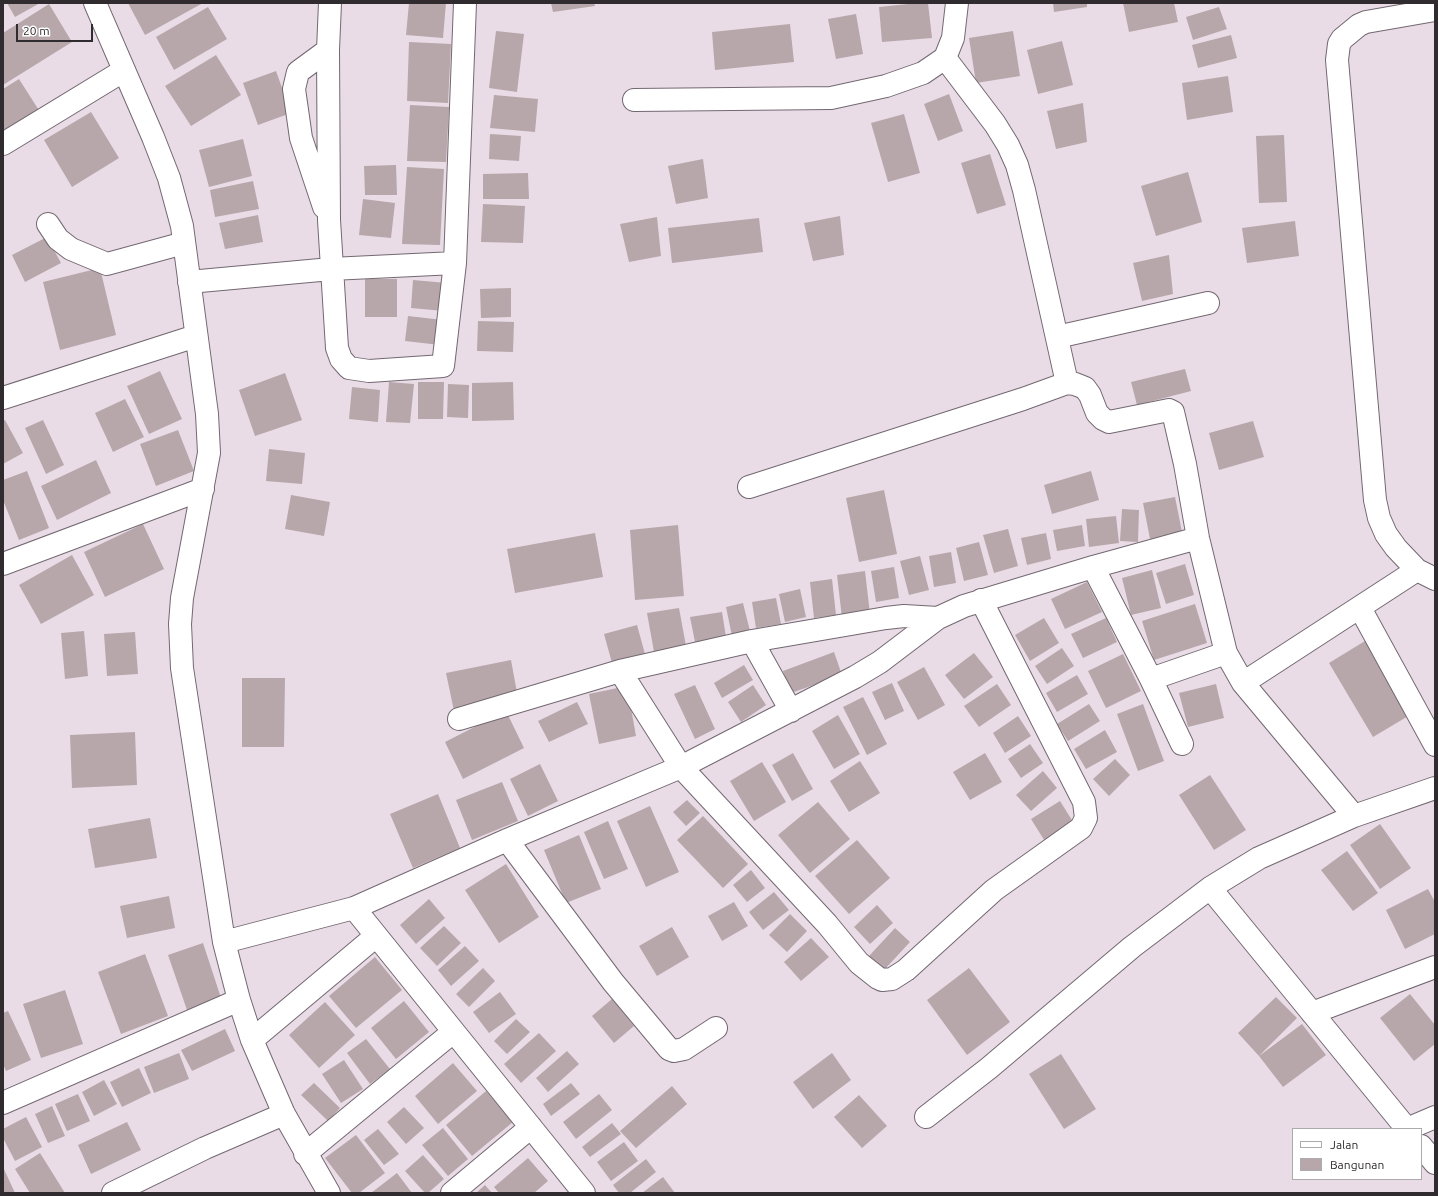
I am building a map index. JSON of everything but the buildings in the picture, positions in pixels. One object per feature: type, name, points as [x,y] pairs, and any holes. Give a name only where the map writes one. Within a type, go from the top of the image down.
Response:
[{"type":"street","points":[[95,3],[123,71],[153,137],[169,178],[182,226],[207,414],[209,452],[182,598],[180,624],[182,668],[224,942],[239,1000],[252,1040],[284,1114],[305,1154],[329,1193]]},
{"type":"street","points":[[330,3],[328,50],[329,220],[331,269],[338,354],[349,368],[370,371],[443,366],[455,263],[465,3]]},
{"type":"street","points":[[634,100],[831,98],[910,79],[936,66],[945,58],[954,38],[957,3]]},
{"type":"street","points":[[1244,683],[1360,608],[1426,575],[1407,562],[1386,534],[1379,518],[1375,500],[1337,60],[1339,44],[1342,39],[1359,25],[1366,22],[1435,10]]},
{"type":"street","points":[[328,50],[298,72],[294,89],[301,138],[329,220]]},
{"type":"street","points":[[945,58],[995,124],[1008,145],[1017,165],[1024,190],[1067,383]]},
{"type":"street","points":[[3,144],[123,71]]},
{"type":"street","points":[[48,224],[58,239],[71,249],[107,264],[184,243]]},
{"type":"street","points":[[189,282],[331,269],[455,263]]},
{"type":"street","points":[[1057,337],[1208,303]]},
{"type":"street","points":[[3,398],[196,336]]},
{"type":"street","points":[[749,487],[1023,400],[1067,383],[1085,388],[1090,394],[1097,413],[1102,419],[1109,422],[1169,410],[1173,412],[1185,464],[1198,538],[1226,653],[1244,683],[1354,816]]},
{"type":"street","points":[[3,564],[203,489]]},
{"type":"street","points":[[224,942],[354,908],[507,840],[681,766],[790,711],[874,666],[938,618],[981,600],[1092,567],[1198,538]]},
{"type":"street","points":[[1092,567],[1151,679],[1182,744]]},
{"type":"street","points":[[620,671],[681,766],[827,924],[859,963],[874,976],[882,980],[898,976],[994,890],[1081,828],[1086,818],[1087,814],[1084,802],[981,600]]},
{"type":"street","points":[[1360,608],[1435,745]]},
{"type":"street","points":[[459,719],[620,671],[752,641],[886,618],[904,616],[938,618]]},
{"type":"street","points":[[752,641],[790,711]]},
{"type":"street","points":[[1151,679],[1226,653]]},
{"type":"street","points":[[926,1117],[989,1068],[1132,947],[1210,888],[1260,858],[1354,816],[1435,788]]},
{"type":"street","points":[[507,840],[613,982],[665,1044],[674,1051],[679,1050],[690,1046],[716,1028]]},
{"type":"street","points":[[1210,888],[1406,1128]]},
{"type":"street","points":[[354,908],[584,1193]]},
{"type":"street","points":[[252,1040],[376,936]]},
{"type":"street","points":[[1312,1013],[1435,967]]},
{"type":"street","points":[[3,1103],[239,1000]]},
{"type":"street","points":[[305,1154],[454,1032]]},
{"type":"street","points":[[113,1193],[205,1148],[284,1114]]},
{"type":"street","points":[[1409,1128],[1435,1117]]},
{"type":"street","points":[[452,1193],[531,1127]]},
{"type":"street","points":[[1422,1147],[1435,1164]]}]
